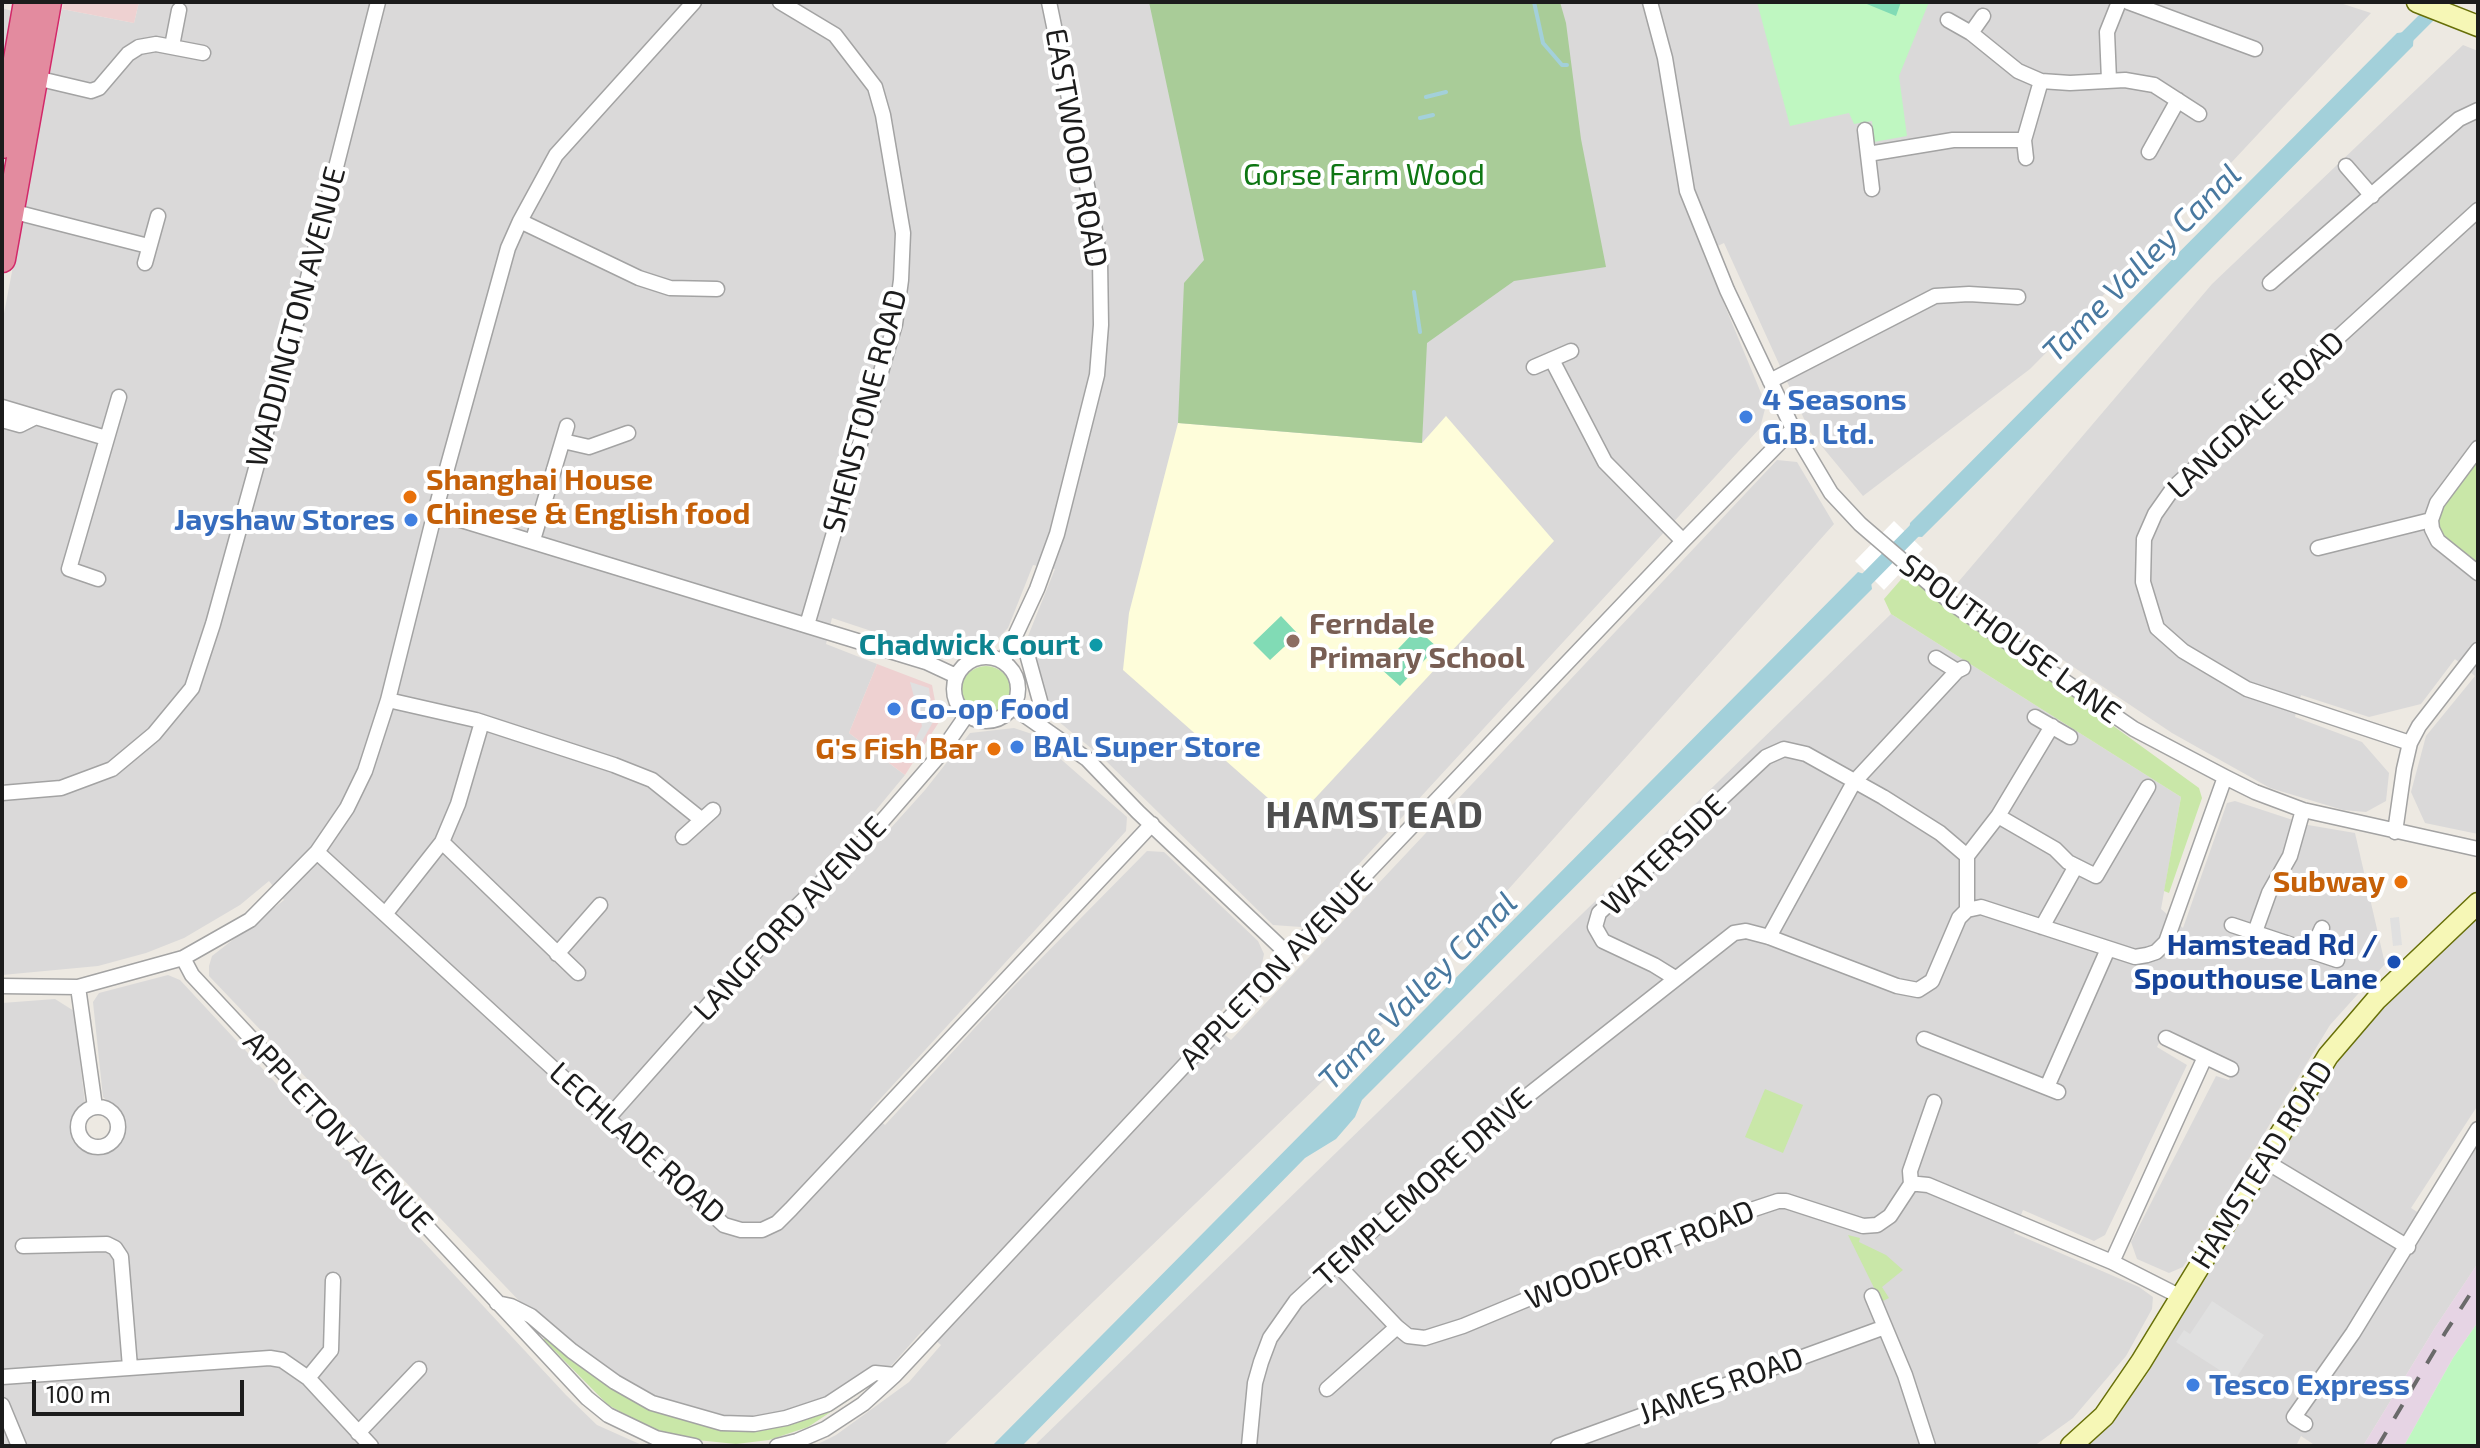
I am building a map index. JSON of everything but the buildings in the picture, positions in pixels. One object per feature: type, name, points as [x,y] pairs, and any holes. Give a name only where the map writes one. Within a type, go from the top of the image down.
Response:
[{"type":"highway","points":[[2,145],[14,30],[27,2]]},
{"type":"highway","points":[[2,259],[48,2]]},
{"type":"main road","points":[[2417,2],[2478,26]]},
{"type":"main road","name":"HAMSTEAD ROAD","points":[[2071,1446],[2104,1416],[2141,1362],[2328,1056],[2376,1000],[2478,903]]},
{"type":"street","name":"WADDINGTON AVENUE","points":[[2,793],[61,788],[112,769],[154,734],[192,688],[213,624],[300,309],[378,2]]},
{"type":"street","points":[[2,986],[78,987],[183,958],[250,920],[317,852],[347,808],[365,771],[388,700],[435,512],[508,248],[556,155],[694,2]]},
{"type":"street","name":"SHENSTONE ROAD","points":[[780,2],[835,35],[875,87],[883,115],[903,233],[895,324],[807,625]]},
{"type":"street","name":"EASTWOOD ROAD","points":[[1003,662],[1037,589],[1057,534],[1097,375],[1101,325],[1100,260],[1096,234],[1049,2]]},
{"type":"street","name":"SPOUTHOUSE LANE","points":[[1650,2],[1665,58],[1687,191],[1727,290],[1793,429],[1831,493],[1869,532],[1953,604],[2134,729],[2225,777],[2303,810],[2478,849]]},
{"type":"street","points":[[2109,80],[2107,32],[2119,2]]},
{"type":"street","points":[[2128,2],[2255,49]]},
{"type":"street","points":[[172,46],[179,10]]},
{"type":"street","points":[[1971,33],[1983,16]]},
{"type":"street","points":[[1948,20],[1971,33],[2018,71],[2041,81],[2125,80],[2154,85],[2199,114]]},
{"type":"street","points":[[36,78],[91,91],[99,88],[128,54],[139,47],[156,44],[203,53]]},
{"type":"street","points":[[2026,158],[2024,140],[2041,81]]},
{"type":"street","points":[[2149,152],[2178,100]]},
{"type":"street","points":[[2279,281],[2459,119],[2478,110]]},
{"type":"street","points":[[1865,130],[1872,189]]},
{"type":"street","points":[[1868,154],[1953,140],[2024,140]]},
{"type":"street","points":[[2346,166],[2372,196]]},
{"type":"street","name":"LANGDALE ROAD","points":[[2410,743],[2247,689],[2183,651],[2157,628],[2143,582],[2144,539],[2155,514],[2174,487],[2478,210]]},
{"type":"street","points":[[11,211],[148,246]]},
{"type":"street","points":[[145,263],[158,216]]},
{"type":"street","points":[[520,221],[639,278],[670,288],[717,289]]},
{"type":"street","points":[[1770,381],[1935,296],[1969,294],[2018,297]]},
{"type":"street","points":[[1534,367],[1571,351]]},
{"type":"street","points":[[1552,360],[1605,462],[1683,541]]},
{"type":"street","points":[[98,579],[69,569],[119,397]]},
{"type":"street","points":[[2,407],[106,438]]},
{"type":"street","points":[[2,420],[20,425],[34,418]]},
{"type":"street","name":"APPLETON AVENUE","points":[[777,1446],[825,1429],[863,1404],[895,1375],[1196,1053],[1793,429]]},
{"type":"street","points":[[533,540],[565,433],[589,447],[628,433]]},
{"type":"street","points":[[2478,448],[2437,503],[2431,520],[2438,541],[2478,573]]},
{"type":"street","points":[[435,512],[926,662],[956,676]]},
{"type":"street","points":[[2318,548],[2431,520]]},
{"type":"street","points":[[2395,832],[2410,743],[2419,726],[2478,650]]},
{"type":"street","points":[[1027,654],[1040,701],[1035,721]]},
{"type":"street","points":[[993,658],[1003,662],[1017,683],[1013,707],[1006,715],[986,722],[966,716],[957,705],[953,691],[956,676],[971,660],[993,658]]},
{"type":"street","points":[[1769,937],[1854,782],[1960,670],[1936,658]]},
{"type":"street","points":[[388,700],[482,722],[652,780],[708,815],[683,837]]},
{"type":"street","points":[[1013,707],[1087,759],[1290,956]]},
{"type":"street","name":"LANGFORD AVENUE","points":[[608,1118],[789,914],[871,834],[937,758],[966,716]]},
{"type":"street","points":[[2035,717],[2070,737]]},
{"type":"street","points":[[386,913],[442,842],[458,804],[482,722]]},
{"type":"street","points":[[2052,726],[1998,816],[1967,856],[1967,910],[1981,907],[2135,957],[2156,952],[2166,942],[2225,777]]},
{"type":"street","name":"WATERSIDE","points":[[1675,978],[1603,941],[1595,927],[1599,913],[1775,752],[1794,749],[1854,782]]},
{"type":"street","points":[[1854,782],[1940,833],[1967,856]]},
{"type":"street","points":[[1998,816],[2096,876],[2148,787]]},
{"type":"street","points":[[2255,932],[2269,893],[2290,856],[2303,810]]},
{"type":"street","name":"LECHLADE ROAD","points":[[317,852],[724,1225],[741,1230],[762,1230],[777,1223],[1152,824]]},
{"type":"street","points":[[442,842],[578,973]]},
{"type":"street","points":[[2042,927],[2076,866]]},
{"type":"street","points":[[557,954],[600,905]]},
{"type":"street","name":"TEMPLEMORE DRIVE","points":[[1249,1446],[1255,1383],[1270,1338],[1296,1301],[1475,1136],[1734,933],[1746,931],[1769,937],[1897,986],[1918,990],[1932,981],[1959,918],[1967,910]]},
{"type":"street","points":[[2232,925],[2337,960]]},
{"type":"street","points":[[2312,950],[2322,928]]},
{"type":"street","points":[[1924,1039],[2052,1090],[2108,949]]},
{"type":"street","name":"APPLETON AVENUE","points":[[183,958],[192,975],[587,1398],[608,1415],[656,1438],[695,1446]]},
{"type":"street","points":[[78,987],[95,1107]]},
{"type":"street","points":[[2166,1038],[2231,1069]]},
{"type":"street","points":[[2112,1262],[2205,1057]]},
{"type":"street","points":[[1934,1102],[1910,1171],[1911,1184],[1928,1185],[2112,1262],[2179,1296]]},
{"type":"street","points":[[2305,1424],[2294,1417],[2408,1247],[2478,1129]]},
{"type":"street","points":[[2265,1161],[2408,1247]]},
{"type":"street","name":"WOODFORT ROAD","points":[[1397,1327],[1408,1336],[1425,1338],[1463,1326],[1706,1225],[1778,1201],[1863,1226],[1877,1225],[1890,1216],[1911,1184]]},
{"type":"street","points":[[23,1246],[107,1244],[115,1248],[121,1257],[130,1367]]},
{"type":"street","points":[[1327,1389],[1397,1327],[1336,1263]]},
{"type":"street","points":[[308,1378],[331,1350],[333,1280]]},
{"type":"street","points":[[1872,1296],[1905,1375],[1928,1446]]},
{"type":"street","name":"APPLETON AVENUE","points":[[496,1303],[511,1306],[531,1316],[583,1359],[652,1403],[722,1423],[754,1424],[786,1418],[828,1404],[875,1373],[895,1375]]},
{"type":"street","name":"JAMES ROAD","points":[[1558,1446],[1885,1327]]},
{"type":"street","points":[[2,1377],[270,1358],[282,1360],[308,1378],[371,1446]]},
{"type":"street","points":[[358,1433],[419,1369]]},
{"type":"street","points":[[2,1405],[19,1446]]},
{"type":"shaded area","points":[[64,2],[139,2],[134,23],[62,9]]},
{"type":"shaded area","points":[[139,2],[2337,2],[2371,13],[2174,224],[2030,369],[1863,496],[1810,432],[1724,243],[1703,253],[1766,405],[1760,428],[1301,927],[1273,925],[1103,758],[1030,698],[1020,656],[1055,569],[1033,565],[1008,628],[993,644],[950,657],[832,618],[826,644],[877,664],[849,733],[905,775],[853,838],[872,849],[925,790],[970,733],[1014,728],[1032,734],[1127,817],[1126,831],[870,1110],[885,1125],[1008,992],[1147,851],[1164,852],[1258,941],[1264,954],[1261,968],[1210,1023],[1231,1040],[1777,460],[1797,462],[1834,524],[1424,984],[943,1446],[814,1446],[836,1435],[909,1382],[941,1345],[923,1330],[891,1366],[873,1368],[852,1384],[803,1411],[757,1417],[717,1417],[677,1409],[629,1386],[525,1307],[209,976],[212,956],[284,900],[269,881],[240,905],[184,938],[146,953],[98,966],[2,975],[2,799],[5,784],[2,783],[2,324],[62,9],[134,23]]},
{"type":"shaded area","points":[[2,8],[12,11],[2,72]]},
{"type":"shaded area","points":[[2463,45],[2478,51],[2478,834],[2425,823],[2411,792],[2426,736],[2475,676],[2455,659],[2421,704],[2369,717],[2301,695],[2295,717],[2362,742],[2389,773],[2386,801],[2366,812],[2343,810],[2270,788],[2172,733],[1954,587],[2212,284]]},
{"type":"shaded area","name":"Ferndale Primary School","points":[[1446,416],[1554,541],[1294,821],[1123,670],[1129,613],[1178,423],[1422,443]]},
{"type":"shaded area","points":[[1891,614],[2181,797],[2161,909],[2183,928],[2227,803],[2235,801],[2308,825],[2355,833],[2385,964],[2330,1025],[2183,1267],[2169,1273],[2137,1259],[2131,1242],[2216,1076],[2229,1080],[2236,1063],[2166,1029],[2157,1047],[2187,1065],[2105,1235],[2094,1241],[2023,1210],[2014,1233],[2139,1287],[2153,1297],[2152,1309],[2126,1356],[2073,1418],[2034,1446],[1034,1446]]},
{"type":"shaded area","points":[[877,664],[932,685],[939,722],[905,775],[849,733]]},
{"type":"shaded area","points":[[910,682],[929,688],[933,722],[913,757],[908,753],[922,726]]},
{"type":"shaded area","points":[[2399,917],[2402,945],[2393,946],[2390,918]]},
{"type":"shaded area","points":[[2478,917],[2478,1105],[2411,1208],[2431,1221],[2478,1145],[2478,1263],[2363,1446],[2316,1446],[2301,1436],[2296,1446],[2085,1446],[2144,1379],[2349,1044],[2399,988]]},
{"type":"shaded area","points":[[168,975],[180,980],[566,1395],[597,1425],[644,1446],[2,1446],[2,1003],[55,999],[74,1011],[85,1103],[75,1117],[73,1137],[87,1151],[99,1154],[111,1152],[123,1136],[125,1122],[117,1109],[103,1097],[93,1002],[99,993]]},
{"type":"shaded area","points":[[2478,1263],[2478,1322],[2453,1358],[2404,1446],[2363,1446],[2436,1326]]},
{"type":"shaded area","points":[[2212,1301],[2264,1335],[2235,1380],[2176,1342],[2184,1330],[2190,1334]]},
{"type":"green space","name":"Gorse Farm Wood","points":[[1149,2],[1560,2],[1566,23],[1581,139],[1606,267],[1514,281],[1427,343],[1422,443],[1178,423],[1184,283],[1204,260]]},
{"type":"green space","points":[[1757,2],[1929,2],[1899,76],[1907,136],[1874,142],[1872,121],[1854,124],[1849,113],[1790,126]]},
{"type":"green space","points":[[1862,2],[1901,2],[1896,16]]},
{"type":"green space","points":[[2478,461],[2478,565],[2442,536],[2438,523],[2440,509]]},
{"type":"green space","points":[[1905,575],[2199,788],[2202,798],[2169,893],[2164,891],[2181,797],[1891,614],[1884,599]]},
{"type":"green space","points":[[1281,616],[1298,634],[1270,660],[1253,643]]},
{"type":"green space","points":[[1417,629],[1437,647],[1400,686],[1380,668]]},
{"type":"green space","points":[[986,666],[1004,673],[1011,691],[1004,709],[986,716],[968,709],[961,691],[968,673]]},
{"type":"green space","points":[[1765,1089],[1803,1105],[1783,1153],[1745,1137]]},
{"type":"green space","points":[[1848,1235],[1860,1238],[1859,1242],[1886,1255],[1903,1270],[1882,1287],[1889,1298],[1881,1302]]},
{"type":"green space","points":[[2478,1322],[2478,1446],[2404,1446],[2453,1358]]},
{"type":"green space","points":[[547,1338],[659,1410],[766,1428],[869,1382],[873,1384],[808,1427],[769,1440],[736,1444],[687,1439],[649,1427],[608,1405],[543,1339]]},
{"type":"water","points":[[2414,31],[2413,46],[2154,306],[1922,537],[1909,536],[1910,523],[2397,33]]},
{"type":"water","points":[[1858,572],[1870,576],[1872,589],[1362,1100],[1355,1117],[1336,1139],[1305,1158],[1022,1446],[992,1446]]},
{"type":"pier","points":[[1894,521],[1923,549],[1884,590],[1855,561]]},
{"type":"waterway","points":[[1534,2],[1543,43],[1562,65],[1567,65]]},
{"type":"waterway","points":[[2400,44],[2439,5]]},
{"type":"waterway","points":[[1426,97],[1446,92]]},
{"type":"waterway","points":[[1420,118],[1433,115]]},
{"type":"waterway","points":[[1414,292],[1420,332]]},
{"type":"waterway","points":[[1858,588],[1922,523]]},
{"type":"railway","points":[[2378,1446],[2478,1282]]},
{"type":"place","name":"4 Seasons G.B. Ltd.","points":[[1746,417]]},
{"type":"place","name":"Shanghai House Chinese & English food","points":[[410,497]]},
{"type":"place","name":"Jayshaw Stores","points":[[411,520]]},
{"type":"place","name":"Ferndale Primary School","points":[[1293,641]]},
{"type":"place","name":"Chadwick Court","points":[[1096,645]]},
{"type":"place","name":"Co-op Food","points":[[894,709]]},
{"type":"place","name":"BAL Super Store","points":[[1017,747]]},
{"type":"place","name":"G's Fish Bar","points":[[994,749]]},
{"type":"place","name":"Subway","points":[[2401,882]]},
{"type":"place","name":"Hamstead Rd / Spouthouse Lane","points":[[2394,962]]},
{"type":"place","name":"Tesco Express","points":[[2193,1385]]},
{"type":"district","name":"HAMSTEAD","points":[[1375,815]]},
{"type":"water label","name":"Tame Valley Canal","points":[[2142,263]]},
{"type":"water label","name":"Tame Valley Canal","points":[[1418,991]]}]
